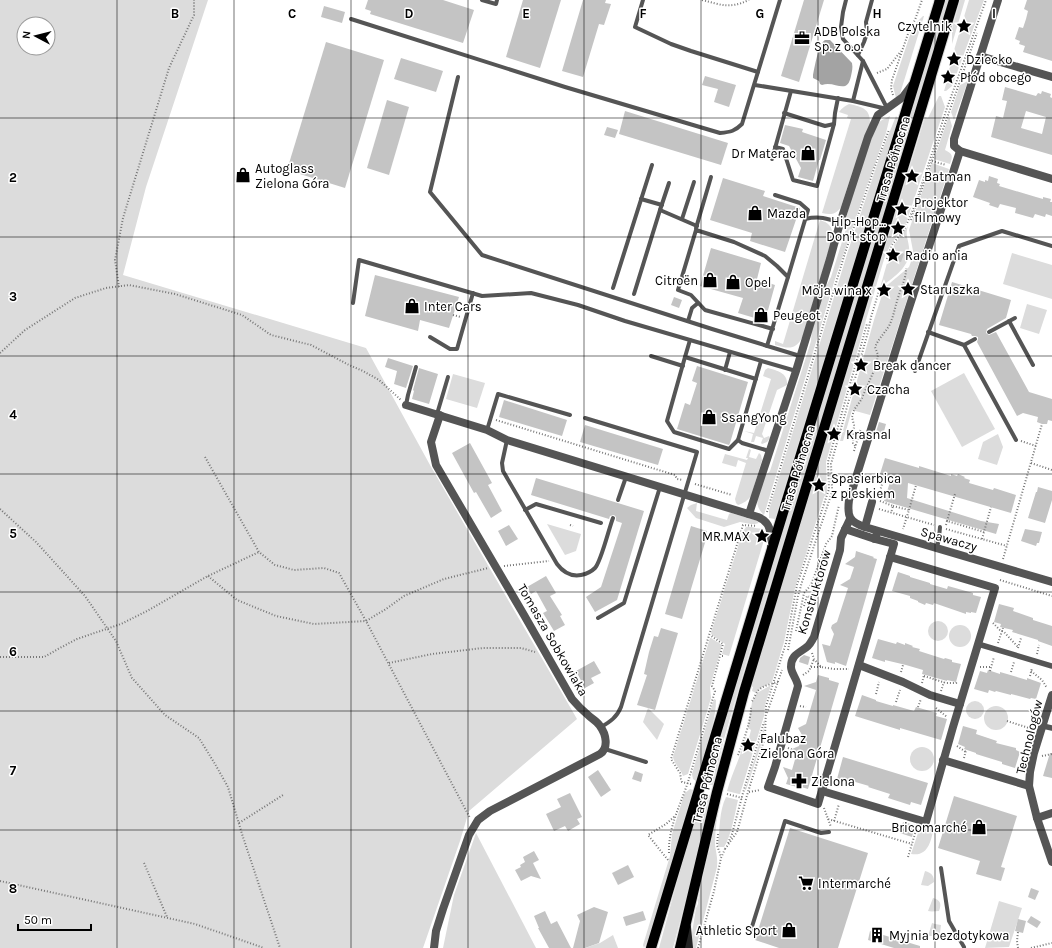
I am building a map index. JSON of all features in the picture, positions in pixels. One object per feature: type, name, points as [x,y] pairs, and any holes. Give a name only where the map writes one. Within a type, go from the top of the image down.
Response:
[{"type":"main road","name":"Trasa Północna","points":[[651,948],[770,552],[940,0]]},
{"type":"main road","name":"Trasa Północna","points":[[680,948],[717,792],[744,692],[954,0]]},
{"type":"main road","points":[[687,919],[689,948]]},
{"type":"street","points":[[998,0],[954,139],[954,146],[960,151],[1052,179]]},
{"type":"street","points":[[980,56],[1052,77]]},
{"type":"street","name":"Trasa Północna","points":[[749,514],[796,371],[840,222],[868,137],[878,115],[904,96],[914,83]]},
{"type":"street","name":"Konstruktorów","points":[[818,804],[768,787],[798,686],[797,680],[791,669],[792,660],[796,654],[809,645],[814,637],[840,550],[841,538],[850,518],[848,508],[849,500],[960,151]]},
{"type":"street","points":[[406,405],[487,430],[507,440],[764,519],[768,524],[770,531],[770,552]]},
{"type":"street","name":"Tomasza Sobkowiaka","points":[[438,415],[432,442],[436,465],[572,699],[579,708],[601,727]]},
{"type":"street","points":[[865,527],[875,501]]},
{"type":"street","points":[[818,804],[894,544],[865,527],[856,524],[850,518]]},
{"type":"street","name":"Spawaczy","points":[[845,529],[901,538],[1052,582]]},
{"type":"street","points":[[822,792],[926,822],[996,584],[890,557]]},
{"type":"street","points":[[978,644],[1052,666]]},
{"type":"street","points":[[858,667],[882,674],[930,695],[960,704]]},
{"type":"street","name":"Technologów","points":[[1050,692],[1042,729],[1030,772],[1029,786],[1037,818],[1052,862]]},
{"type":"street","points":[[434,948],[436,932],[443,909],[469,835],[478,820],[490,811],[600,754],[606,746],[601,727]]},
{"type":"street","points":[[1042,729],[1052,728]]},
{"type":"street","name":"Technologów","points":[[944,760],[1029,786]]},
{"type":"street","points":[[1037,818],[1052,813]]},
{"type":"lane","points":[[482,0],[496,4],[497,0]]},
{"type":"lane","points":[[643,0],[635,27],[671,44],[758,72]]},
{"type":"lane","points":[[351,19],[564,88],[720,133],[736,130],[742,124],[780,0]]},
{"type":"lane","points":[[846,0],[841,27],[843,39],[863,61],[887,109]]},
{"type":"lane","points":[[858,55],[867,33],[866,22],[872,0]]},
{"type":"lane","points":[[853,101],[863,61]]},
{"type":"lane","points":[[458,77],[430,192],[482,255],[800,356]]},
{"type":"lane","points":[[755,85],[838,98],[887,109]]},
{"type":"lane","points":[[772,159],[791,90]]},
{"type":"lane","points":[[775,147],[783,149],[793,180],[817,186],[834,124],[838,98]]},
{"type":"lane","points":[[784,113],[825,126],[834,124]]},
{"type":"lane","points":[[613,288],[652,165]]},
{"type":"lane","points":[[711,177],[678,290],[691,294],[705,310],[773,329]]},
{"type":"lane","points":[[634,294],[669,182]]},
{"type":"lane","points":[[682,219],[694,182]]},
{"type":"lane","points":[[767,346],[808,210],[800,203],[774,195]]},
{"type":"lane","points":[[642,199],[697,226]]},
{"type":"lane","points":[[805,219],[821,217],[840,222]]},
{"type":"lane","points":[[696,230],[734,242],[765,256],[788,277]]},
{"type":"lane","points":[[915,371],[959,246],[1002,231],[1052,246]]},
{"type":"lane","points":[[353,303],[359,260],[482,296],[531,293],[578,305],[625,321],[796,371]]},
{"type":"lane","points":[[430,338],[450,349],[457,348],[473,293]]},
{"type":"lane","points":[[688,321],[692,308],[698,303]]},
{"type":"lane","points":[[989,332],[1015,318]]},
{"type":"lane","points":[[1009,321],[1033,365]]},
{"type":"lane","points":[[928,332],[964,345],[1016,440]]},
{"type":"lane","points":[[964,345],[975,339]]},
{"type":"lane","points":[[690,340],[667,421],[674,432],[729,449],[738,440],[761,361]]},
{"type":"lane","points":[[725,370],[730,352]]},
{"type":"lane","points":[[651,356],[683,366]]},
{"type":"lane","points":[[685,357],[756,379]]},
{"type":"lane","points":[[406,405],[416,367]]},
{"type":"lane","points":[[438,415],[448,377]]},
{"type":"lane","points":[[487,430],[498,394],[570,416]]},
{"type":"lane","points":[[585,418],[697,452],[621,707],[618,714],[601,727]]},
{"type":"lane","points":[[507,440],[502,463],[503,471],[554,560],[562,571],[576,576],[590,572],[596,567],[613,518]]},
{"type":"lane","points":[[738,440],[742,443],[769,451]]},
{"type":"lane","points":[[618,500],[626,476]]},
{"type":"lane","points":[[598,618],[624,603],[660,487]]},
{"type":"lane","points":[[525,510],[536,504],[601,523]]},
{"type":"lane","points":[[936,548],[940,527]]},
{"type":"lane","points":[[605,749],[646,762]]},
{"type":"lane","points":[[750,934],[785,821],[822,833],[829,832]]},
{"type":"lane","points":[[941,868],[948,921],[965,947],[959,948]]},
{"type":"path","points":[[119,287],[114,260],[123,218],[169,68],[194,15],[194,0]]},
{"type":"path","points":[[702,0],[730,6],[738,5],[749,0]]},
{"type":"path","points":[[894,104],[891,88],[892,80],[910,28],[915,20],[922,0]]},
{"type":"path","points":[[911,220],[987,0]]},
{"type":"path","points":[[887,259],[892,245],[904,230],[915,205],[949,102],[987,0]]},
{"type":"path","points":[[870,76],[886,69],[903,49]]},
{"type":"path","points":[[688,783],[682,782],[680,779],[680,773],[671,759],[743,525],[762,525],[845,253],[891,126]]},
{"type":"path","points":[[865,451],[855,447],[853,443],[854,425],[852,417],[876,366],[878,355],[875,347],[881,335],[888,327],[895,310],[906,274],[906,268]]},
{"type":"path","points":[[0,353],[25,330],[75,298],[106,288],[129,285],[175,294],[242,315],[271,335],[311,345],[379,380],[406,405]]},
{"type":"path","points":[[725,848],[737,832],[765,737],[766,706],[786,643],[797,585],[829,489],[828,462],[879,288],[831,464],[832,492],[798,596],[786,654]]},
{"type":"path","points":[[490,419],[675,475],[677,479],[732,495]]},
{"type":"path","points":[[1001,567],[1042,424]]},
{"type":"path","points":[[853,454],[861,427]]},
{"type":"path","points":[[1016,440],[1036,446]]},
{"type":"path","points":[[205,457],[259,552],[275,565],[294,570],[324,568],[339,573],[366,621],[474,826]]},
{"type":"path","points":[[1031,463],[1052,470]]},
{"type":"path","points":[[884,475],[875,501],[880,501],[909,510]]},
{"type":"path","points":[[901,538],[916,485]]},
{"type":"path","points":[[955,494],[947,522],[984,532]]},
{"type":"path","points":[[796,631],[804,593],[811,586],[826,544],[832,536],[841,500]]},
{"type":"path","points":[[891,513],[893,506]]},
{"type":"path","points":[[982,539],[991,506]]},
{"type":"path","points":[[0,509],[36,542],[85,596],[116,641],[132,678],[165,715],[199,738],[228,787],[280,948]]},
{"type":"path","points":[[0,657],[44,657],[78,639],[121,624],[208,576],[259,552]]},
{"type":"path","points":[[208,576],[237,600],[276,616],[314,624],[366,621],[386,610],[404,596],[444,579],[496,566],[547,562],[554,560]]},
{"type":"path","points":[[996,584],[1052,596]]},
{"type":"path","points":[[804,606],[807,596],[824,601]]},
{"type":"path","points":[[986,616],[1018,647]]},
{"type":"path","points":[[676,815],[666,824],[648,835],[668,860],[671,832],[688,783],[715,691],[712,686],[723,644],[710,635]]},
{"type":"path","points":[[809,645],[814,659],[821,666]]},
{"type":"path","points":[[388,663],[432,654],[483,648],[521,648],[547,655]]},
{"type":"path","points":[[809,671],[814,659]]},
{"type":"path","points":[[811,667],[821,666],[834,669],[858,667]]},
{"type":"path","points":[[768,713],[782,668]]},
{"type":"path","points":[[1031,671],[1042,680],[1050,692]]},
{"type":"path","points":[[924,676],[956,683],[970,672]]},
{"type":"path","points":[[876,694],[882,674]]},
{"type":"path","points":[[736,760],[748,723],[751,703],[756,693],[765,686],[778,682]]},
{"type":"path","points":[[896,702],[902,682]]},
{"type":"path","points":[[936,708],[954,723]]},
{"type":"path","points":[[1006,721],[1042,729]]},
{"type":"path","points":[[698,948],[714,891],[721,858],[732,834],[764,722]]},
{"type":"path","points":[[749,792],[763,789]]},
{"type":"path","points":[[727,794],[742,798]]},
{"type":"path","points":[[239,823],[283,795]]},
{"type":"path","points":[[834,820],[841,797]]},
{"type":"path","points":[[818,804],[822,805],[828,819],[912,844]]},
{"type":"path","points":[[908,857],[920,820]]},
{"type":"path","points":[[144,863],[167,917]]},
{"type":"path","points":[[0,881],[195,924],[264,948]]},
{"type":"path","points":[[1018,932],[1018,948]]},
{"type":"path","points":[[1031,948],[1052,943]]},
{"type":"shaded area","points":[[0,0],[208,0],[146,187],[123,275],[366,348],[430,465],[577,719],[469,811],[423,948],[0,948]]},
{"type":"shaded area","points":[[945,0],[950,0],[745,667],[724,739],[713,785],[709,785],[706,784]]},
{"type":"shaded area","points":[[960,0],[965,0],[952,44],[952,29]]},
{"type":"shaded area","points":[[969,0],[984,0],[952,86],[944,91],[947,81],[944,80],[950,67]]},
{"type":"shaded area","points":[[923,16],[899,97],[896,98],[893,86],[912,29]]},
{"type":"shaded area","points":[[825,40],[830,40],[852,63],[851,76],[847,85],[822,85],[819,81],[813,78],[820,46]]},
{"type":"shaded area","points":[[968,81],[954,120],[951,112],[960,85]]},
{"type":"shaded area","points":[[939,96],[941,96],[945,107],[906,223],[885,256],[866,320],[826,462],[827,493],[824,497],[795,588],[784,642],[772,682],[761,688],[756,693],[752,691],[753,687],[751,686],[925,117],[928,118]]},
{"type":"shaded area","points":[[849,104],[858,106],[867,112],[869,115],[870,125],[841,207],[833,214],[822,213],[851,119],[847,118],[848,115],[839,112]]},
{"type":"shaded area","points":[[890,116],[886,133],[835,279],[764,515],[758,506],[757,501],[759,491],[764,476],[770,471],[811,341],[812,327],[823,292],[831,277],[846,229],[847,215],[857,176],[877,124]]},
{"type":"shaded area","points":[[896,116],[898,119],[775,519],[769,518],[769,510],[848,251],[880,156]]},
{"type":"shaded area","points":[[949,116],[952,126],[945,150],[952,156],[950,164],[934,159]]},
{"type":"shaded area","points":[[932,163],[949,169],[870,415],[852,410],[843,441],[840,441],[874,320],[883,292],[886,289],[884,288],[909,267],[912,259],[913,251],[909,230]]},
{"type":"shaded area","points":[[820,220],[830,225],[833,236],[803,336],[798,344],[792,347],[788,348],[775,345],[775,341],[783,344]]},
{"type":"shaded area","points":[[908,226],[907,234],[909,254],[907,261],[896,275],[880,288],[889,256],[894,245]]},
{"type":"shaded area","points":[[1012,253],[1052,265],[1052,299],[1003,284]]},
{"type":"shaded area","points":[[1027,304],[1047,310],[1039,334],[1020,328]]},
{"type":"shaded area","points":[[768,368],[782,373],[786,378],[787,385],[777,390],[762,434],[764,438],[769,436],[770,438],[767,442],[762,444],[763,438],[756,436],[754,442],[751,442],[753,434],[744,431],[754,433],[771,379],[763,376],[765,370]]},
{"type":"shaded area","points":[[964,373],[995,429],[962,447],[931,391]]},
{"type":"shaded area","points":[[453,374],[485,383],[477,408],[446,399]]},
{"type":"shaded area","points":[[998,434],[1003,447],[997,465],[978,459],[983,442]]},
{"type":"shaded area","points":[[749,449],[751,450],[749,457],[756,459],[759,453],[762,460],[751,496],[745,502],[738,505],[735,499],[746,463],[738,460],[736,467],[722,463],[725,454],[747,460],[748,458],[746,458]]},
{"type":"shaded area","points":[[697,503],[696,511],[727,520],[729,514],[731,513],[755,520],[759,523],[751,524],[740,522],[724,527],[696,518],[687,508]]},
{"type":"shaded area","points":[[547,524],[581,534],[576,551],[565,555]]},
{"type":"shaded area","points":[[746,527],[759,529],[763,528],[764,540],[729,656],[722,654],[725,644],[711,633],[741,537]]},
{"type":"shaded area","points":[[938,621],[945,624],[948,631],[945,638],[938,641],[931,638],[928,631],[931,624]]},
{"type":"shaded area","points":[[960,625],[968,628],[971,636],[968,644],[960,647],[952,644],[949,636],[952,628]]},
{"type":"shaded area","points":[[710,638],[722,645],[710,687],[711,698],[688,774],[683,776],[673,757]]},
{"type":"shaded area","points":[[771,685],[765,705],[764,716],[740,794],[727,791],[746,737],[749,738],[751,730],[748,728],[752,702],[757,693]]},
{"type":"shaded area","points":[[714,699],[716,700],[716,706],[713,723],[696,781],[693,779],[692,774]]},
{"type":"shaded area","points":[[971,701],[979,701],[984,706],[982,717],[979,719],[971,719],[966,714],[966,706]]},
{"type":"shaded area","points":[[996,706],[1004,710],[1008,718],[1004,726],[996,730],[988,726],[984,718],[988,710]]},
{"type":"shaded area","points":[[648,708],[664,724],[657,740],[643,722]]},
{"type":"shaded area","points":[[764,728],[764,736],[745,790]]},
{"type":"shaded area","points":[[922,747],[927,748],[933,754],[933,764],[927,770],[922,771],[917,770],[911,764],[910,759],[911,754],[917,748]]},
{"type":"shaded area","points":[[690,789],[693,790],[649,937],[644,948],[643,945],[670,856],[672,834],[684,795]]},
{"type":"shaded area","points":[[703,793],[710,795],[692,876],[673,948],[659,948],[687,845]]},
{"type":"shaded area","points":[[726,797],[738,800],[729,837],[724,847],[719,847],[721,814]]},
{"type":"shaded area","points":[[720,798],[715,839],[717,867],[696,948],[692,948],[692,933],[696,908],[708,853],[710,850]]},
{"type":"shaded area","points":[[921,824],[934,827],[930,842],[922,853],[911,854]]},
{"type":"shaded area","points":[[476,833],[536,948],[443,948],[454,895]]},
{"type":"shaded area","points":[[925,871],[931,874],[934,878],[934,882],[928,886],[921,885]]},
{"type":"shaded area","points":[[933,898],[940,902],[939,911],[928,911]]},
{"type":"shaded area","points":[[999,901],[1022,908],[1009,947],[985,948]]},
{"type":"shaded area","points":[[932,923],[941,925],[940,933],[935,936],[928,936]]},
{"type":"shaded area","points":[[613,935],[618,948],[585,948],[600,943]]},
{"type":"building","points":[[368,0],[443,0],[474,10],[463,43],[370,14],[371,11],[365,9]]},
{"type":"building","points":[[523,0],[561,0],[540,68],[506,57]]},
{"type":"building","points":[[583,0],[606,0],[605,3],[611,4],[604,25],[599,24],[583,77],[562,71]]},
{"type":"building","name":"ADB Polska Sp. z o.o.","points":[[804,0],[824,0],[799,82],[781,76]]},
{"type":"building","points":[[1027,0],[1052,0],[1052,61],[1023,52],[1025,46],[1019,44],[1020,41],[1015,39],[1019,27],[1023,28],[1026,19],[1028,11],[1024,9]]},
{"type":"building","points":[[324,6],[345,12],[342,23],[321,17]]},
{"type":"building","points":[[326,42],[384,60],[345,188],[287,170]]},
{"type":"building","points":[[401,58],[443,71],[436,92],[394,79]]},
{"type":"building","points":[[705,76],[736,85],[729,107],[714,102],[718,89],[702,85]]},
{"type":"building","points":[[1005,87],[1036,96],[1038,93],[1041,94],[1042,91],[1051,94],[1052,155],[991,137],[996,116],[1003,118],[1007,101],[1002,100]],"holes":[[[1026,111],[1046,117],[1042,134],[1021,128]]]},
{"type":"building","points":[[387,100],[409,107],[389,175],[367,168]]},
{"type":"building","points":[[625,111],[728,143],[721,165],[619,134]]},
{"type":"building","name":"Dr Materac","points":[[785,125],[803,129],[802,132],[826,140],[813,181],[798,177],[801,168],[789,146],[780,143]]},
{"type":"building","points":[[607,127],[618,130],[615,138],[604,135]]},
{"type":"building","points":[[989,176],[998,179],[997,183],[1000,184],[999,186],[1043,199],[1043,197],[1051,199],[1052,216],[1046,214],[1045,217],[1035,214],[1033,218],[1015,213],[1016,208],[1000,204],[998,208],[989,205],[990,203],[973,197],[979,180],[985,182],[985,180],[988,181]]},
{"type":"building","name":"Mazda","points":[[723,178],[765,191],[763,196],[800,208],[785,252],[750,241],[752,233],[710,220]]},
{"type":"building","name":"Opel","points":[[711,248],[761,263],[757,279],[775,285],[765,321],[738,313],[743,298],[700,286]]},
{"type":"building","points":[[895,251],[904,254],[901,262],[892,259]]},
{"type":"building","name":"Inter Cars","points":[[375,275],[459,297],[449,328],[420,320],[418,331],[365,316]]},
{"type":"building","points":[[952,282],[1011,300],[1006,318],[987,329],[986,333],[989,335],[996,332],[1029,392],[1052,399],[1052,421],[1048,420],[1047,424],[1042,424],[1037,422],[1038,417],[1023,413],[1017,416],[977,342],[978,337],[939,325]]},
{"type":"building","points":[[674,297],[682,300],[679,308],[671,305]]},
{"type":"building","points":[[388,358],[413,366],[406,388],[394,384],[397,371],[385,367]]},
{"type":"building","name":"SsangYong","points":[[697,366],[748,382],[729,445],[677,429],[685,403],[690,405],[697,383],[692,381]]},
{"type":"building","points":[[419,368],[438,374],[429,404],[412,399]]},
{"type":"building","points":[[504,400],[567,420],[562,436],[499,417]]},
{"type":"building","points":[[879,422],[886,424],[883,435],[876,432]]},
{"type":"building","points":[[585,425],[663,449],[658,465],[580,442]]},
{"type":"building","points":[[470,443],[492,483],[488,485],[502,511],[491,518],[476,492],[474,493],[452,453]]},
{"type":"building","points":[[885,458],[919,468],[919,466],[951,476],[951,474],[957,476],[958,474],[970,480],[969,483],[993,490],[994,488],[1016,495],[1011,513],[908,483],[907,498],[981,521],[999,524],[996,534],[884,501],[891,479],[880,474]]},
{"type":"building","points":[[536,478],[644,511],[617,600],[595,612],[586,597],[601,587],[622,523],[616,521],[616,517],[614,515],[610,516],[609,519],[531,495]]},
{"type":"building","points":[[1038,487],[1052,491],[1052,500],[1045,523],[1028,518]]},
{"type":"building","points":[[509,525],[518,539],[506,546],[498,531]]},
{"type":"building","points":[[691,526],[707,531],[707,536],[682,619],[665,614]]},
{"type":"building","points":[[1025,529],[1042,532],[1039,543],[1037,543],[1036,546],[1021,541]]},
{"type":"building","points":[[856,551],[877,559],[846,666],[835,662],[835,664],[827,662],[822,644],[830,646],[834,634],[831,628],[832,625],[837,622],[848,588],[840,585],[850,579],[854,567],[845,564],[855,557]]},
{"type":"building","points":[[898,572],[930,584],[947,589],[948,586],[973,593],[973,595],[981,597],[976,613],[966,612],[966,614],[934,603],[933,605],[926,603],[925,605],[910,598],[910,596],[892,591]]},
{"type":"building","points":[[546,576],[556,593],[550,596],[562,615],[560,616],[565,625],[554,631],[543,613],[547,611],[536,591],[531,594],[527,587]]},
{"type":"building","points":[[999,604],[1014,608],[1013,611],[1033,618],[1033,620],[1052,626],[1052,646],[1012,632],[1013,630],[1000,627],[1001,624],[994,622]]},
{"type":"building","points":[[661,628],[678,633],[655,710],[637,705],[647,675],[644,674],[649,652],[654,636],[658,637]]},
{"type":"building","points":[[878,639],[896,644],[897,642],[905,645],[905,643],[920,649],[919,651],[961,664],[956,682],[922,674],[923,670],[906,665],[885,660],[885,662],[872,658]]},
{"type":"building","points":[[804,655],[810,657],[808,665],[799,662],[800,658]]},
{"type":"building","points":[[594,661],[601,673],[591,678],[594,683],[585,688],[576,671]]},
{"type":"building","points":[[988,670],[1027,680],[1027,678],[1041,683],[1036,699],[989,690],[988,693],[974,689],[980,671],[987,673]]},
{"type":"building","points":[[818,675],[839,683],[808,789],[786,784],[788,778],[783,767],[792,770],[796,756],[792,749],[799,746],[802,735],[798,728],[806,724],[816,690],[804,686],[816,682]]},
{"type":"building","points":[[862,695],[893,706],[914,711],[916,707],[937,713],[936,716],[947,719],[941,740],[900,728],[900,730],[855,716]]},
{"type":"building","points":[[963,726],[977,730],[976,734],[997,741],[996,743],[1016,748],[1016,750],[1020,752],[1015,768],[964,749],[965,747],[958,744]]},
{"type":"building","points":[[1050,753],[1052,753],[1052,778],[1043,776]]},
{"type":"building","points":[[843,757],[928,783],[921,805],[911,802],[910,805],[888,798],[890,794],[868,787],[869,786],[852,781],[852,783],[837,779]]},
{"type":"building","points":[[598,770],[611,790],[601,797],[588,777]]},
{"type":"building","points":[[635,771],[643,774],[641,782],[632,779]]},
{"type":"building","points":[[570,793],[582,817],[577,819],[580,824],[568,831],[565,826],[554,831],[546,814],[561,807],[557,799]]},
{"type":"building","name":"Bricomarché","points":[[954,796],[1017,816],[1001,867],[1005,868],[1001,881],[976,874],[980,861],[938,848]]},
{"type":"building","points":[[903,822],[915,825],[912,837],[900,833]]},
{"type":"building","points":[[790,828],[868,853],[838,948],[779,948],[755,940]]},
{"type":"building","points":[[534,851],[539,860],[533,863],[541,879],[531,876],[521,881],[515,870],[521,867],[520,865],[525,862],[523,857]]},
{"type":"building","points":[[628,865],[634,877],[618,885],[612,873]]},
{"type":"building","points":[[1031,888],[1039,891],[1035,900],[1028,897]]},
{"type":"building","points":[[594,907],[608,912],[599,943],[585,948],[573,948],[580,921],[577,915]]},
{"type":"building","points":[[545,911],[551,924],[557,921],[571,948],[549,948],[538,928],[534,916]]},
{"type":"building","points":[[643,911],[646,920],[626,926],[623,917]]},
{"type":"building","points":[[1031,916],[1041,922],[1037,928],[1027,922]]},
{"type":"building","points":[[1018,919],[1026,921],[1023,933],[1015,931]]},
{"type":"building","name":"Myjnia bezdotykowa","points":[[870,931],[920,946],[920,948],[894,948],[868,940]]},
{"type":"place","name":"Czytelnik","points":[[964,26]]},
{"type":"place","name":"ADB Polska Sp. z o.o.","points":[[802,38]]},
{"type":"place","name":"Dziecko","points":[[954,59]]},
{"type":"place","name":"Płód obcego","points":[[948,77]]},
{"type":"place","name":"Dr Materac","points":[[808,153]]},
{"type":"place","name":"Autoglass Zielona Góra","points":[[243,175]]},
{"type":"place","name":"Batman","points":[[912,176]]},
{"type":"place","name":"Projektor filmowy","points":[[902,209]]},
{"type":"place","name":"Mazda","points":[[755,213]]},
{"type":"place","name":"Hip-Hop... Don't stop","points":[[898,228]]},
{"type":"place","name":"Radio ania","points":[[893,255]]},
{"type":"place","name":"Citroën","points":[[710,280]]},
{"type":"place","name":"Opel","points":[[733,282]]},
{"type":"place","name":"Staruszka","points":[[908,289]]},
{"type":"place","name":"Möja wina x","points":[[884,290]]},
{"type":"place","name":"Inter Cars","points":[[412,306]]},
{"type":"place","name":"Peugeot","points":[[761,315]]},
{"type":"place","name":"Break dancer","points":[[861,365]]},
{"type":"place","name":"Czacha","points":[[855,389]]},
{"type":"place","name":"SsangYong","points":[[709,417]]},
{"type":"place","name":"Krasnal","points":[[834,434]]},
{"type":"place","name":"Spasierbica z pieskiem","points":[[819,485]]},
{"type":"place","name":"MR.MAX","points":[[762,536]]},
{"type":"place","name":"Falubaz Zielona Góra","points":[[748,745]]},
{"type":"place","name":"Zielona","points":[[799,781]]},
{"type":"place","name":"Bricomarché","points":[[979,827]]},
{"type":"place","name":"Intermarché","points":[[806,883]]},
{"type":"place","name":"Athletic Sport","points":[[789,930]]},
{"type":"place","name":"Myjnia bezdotykowa","points":[[877,935]]}]
